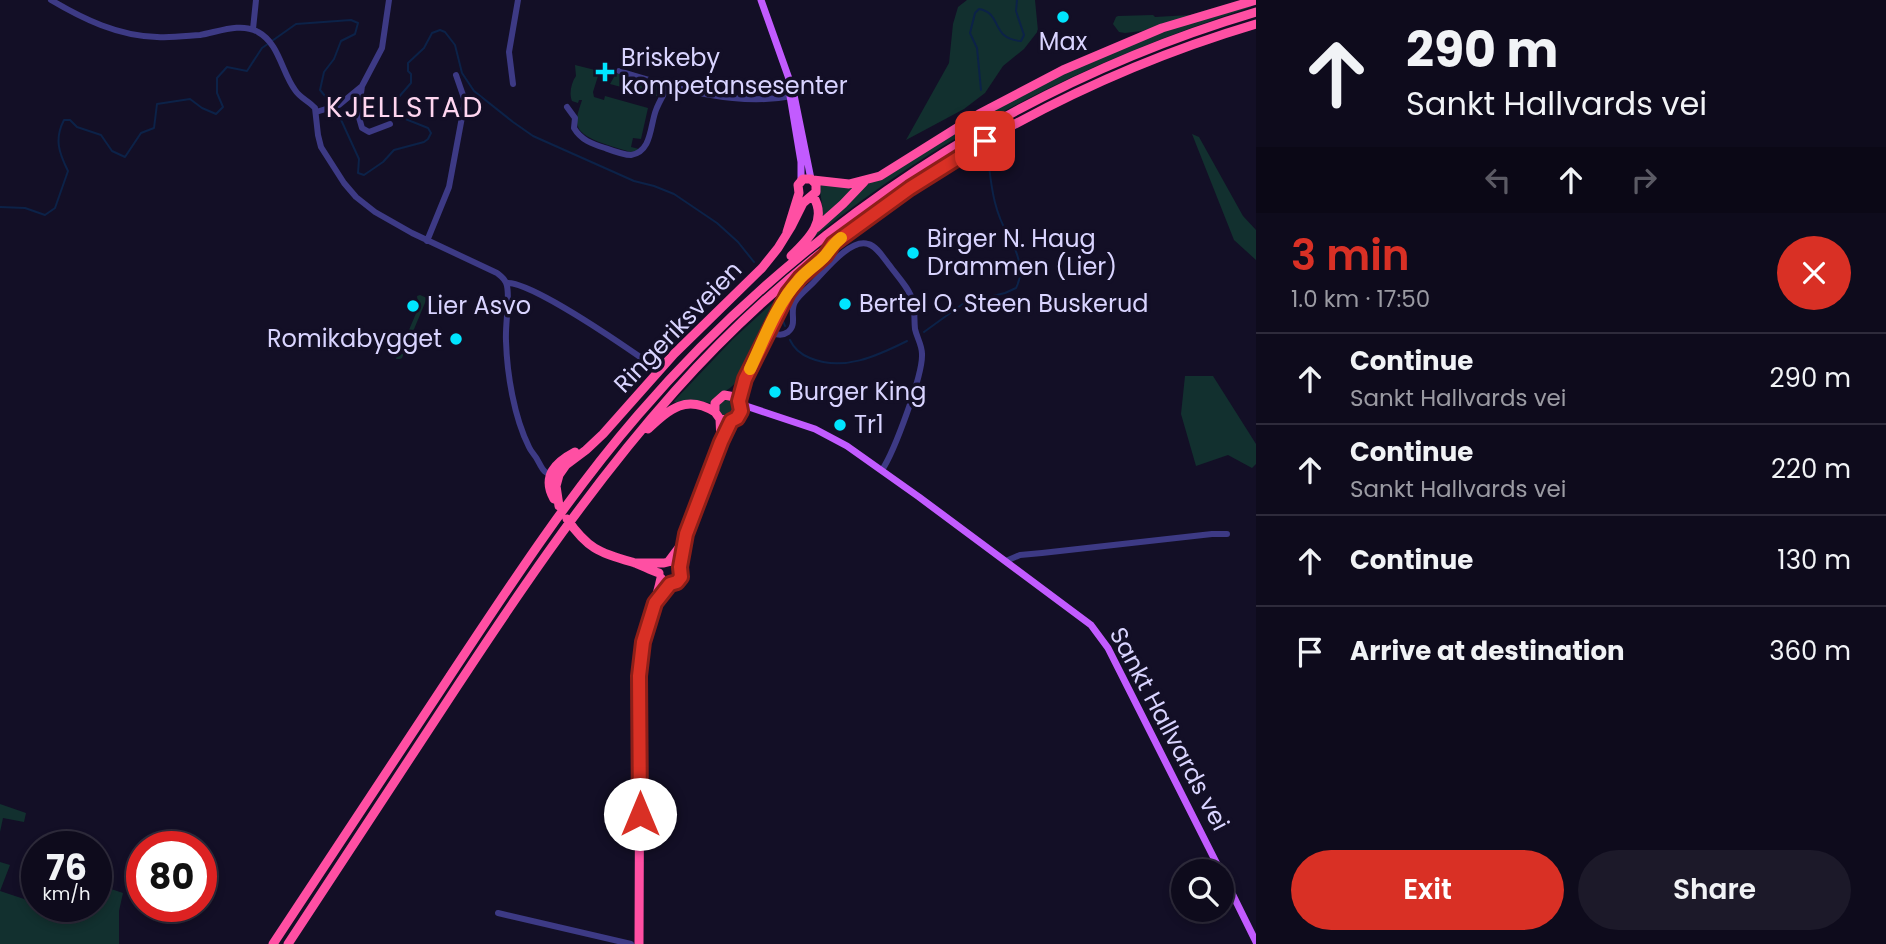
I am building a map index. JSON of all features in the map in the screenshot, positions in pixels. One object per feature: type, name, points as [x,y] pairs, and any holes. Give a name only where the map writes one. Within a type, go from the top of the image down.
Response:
[{"type":"highway","points":[[814,229],[819,212],[817,204],[797,187],[808,180],[844,184],[866,181],[890,171],[996,105],[1074,65],[1162,28],[1256,0]]},
{"type":"highway","points":[[273,944],[503,597],[570,502],[635,418],[672,377],[760,291],[870,202],[939,155],[985,128],[1116,63],[1181,37],[1256,12]]},
{"type":"highway","points":[[288,944],[518,594],[577,512],[621,454],[673,393],[759,307],[833,244],[877,211],[950,162],[1036,113],[1156,59],[1256,24]]},
{"type":"highway","points":[[807,195],[817,189],[816,184],[808,180]]},
{"type":"highway","points":[[760,291],[770,275],[802,245],[814,229],[866,181]]},
{"type":"highway","name":"Ringeriksveien","points":[[555,473],[603,434],[688,339],[762,268],[778,248],[807,195]]},
{"type":"highway","points":[[639,944],[640,665],[645,635],[655,603],[660,568],[684,541],[721,442],[735,418],[745,379],[768,331],[792,288],[825,256],[833,244]]},
{"type":"highway","points":[[721,442],[714,406],[719,398],[730,395],[745,379]]},
{"type":"highway","points":[[730,395],[740,403]]},
{"type":"highway","points":[[621,454],[632,448],[663,416],[681,405],[696,403],[726,422],[735,418]]},
{"type":"highway","points":[[555,473],[559,506],[576,531],[592,547],[612,557],[635,563],[670,584]]},
{"type":"highway","points":[[680,567],[684,541]]},
{"type":"highway","points":[[635,563],[675,562],[680,567],[680,578],[670,584],[655,603]]},
{"type":"main road","points":[[761,0],[790,85],[799,150],[808,180]]},
{"type":"main road","name":"Sankt Hallvards vei","points":[[740,403],[822,432],[859,453],[1081,615],[1103,640],[1214,859]]},
{"type":"main road","name":"Sankt Hallvards vei","points":[[735,418],[763,413]]},
{"type":"main road","name":"Sankt Hallvards vei","points":[[1234,898],[1256,942]]},
{"type":"street","points":[[51,0],[91,22],[137,35],[180,37],[240,28],[253,29],[270,42],[295,90],[314,106],[321,147],[351,192],[375,212],[504,279],[510,380],[523,431],[530,449],[539,461],[555,473]]},
{"type":"street","points":[[253,29],[256,0]]},
{"type":"street","points":[[316,112],[339,105],[362,86],[382,48],[389,0]]},
{"type":"street","points":[[513,84],[509,52],[518,0]]},
{"type":"street","points":[[620,71],[668,86],[725,97],[760,99],[792,96]]},
{"type":"street","points":[[427,241],[449,187],[465,101],[456,75]]},
{"type":"street","points":[[362,86],[358,114],[362,128],[369,132],[390,124]]},
{"type":"street","points":[[568,107],[575,118],[574,128],[582,138],[626,155],[634,155],[648,143],[656,111],[668,86]]},
{"type":"street","points":[[768,331],[778,335],[786,333],[793,325],[793,306],[801,295],[827,267],[853,246],[864,243],[875,249],[911,296],[915,331],[922,353],[918,377],[892,452],[882,470]]},
{"type":"street","points":[[506,283],[515,283],[560,307],[646,361]]},
{"type":"street","points":[[1006,561],[1020,555],[1227,534]]},
{"type":"street","points":[[498,913],[631,944]]},
{"type":"green space","points":[[967,0],[1035,0],[1038,31],[1024,49],[1003,66],[985,93],[964,109],[906,140],[949,63],[953,24],[958,7]]},
{"type":"green space","points":[[1230,3],[1142,31],[1119,32],[1113,24],[1118,16],[1190,15]]},
{"type":"green space","points":[[1251,6],[1134,50],[1021,102],[967,131],[915,164],[863,199],[813,238],[818,228],[867,184],[1048,81],[1164,30]]},
{"type":"green space","points":[[575,65],[595,70],[594,75],[598,76],[594,97],[604,100],[605,96],[648,108],[641,139],[633,138],[631,147],[639,149],[630,152],[608,145],[579,129],[577,117],[582,100],[578,103],[572,101],[571,95],[576,76]]},
{"type":"green space","points":[[612,72],[658,85],[661,92],[655,96],[610,84],[614,77]]},
{"type":"green space","points":[[1192,134],[1199,137],[1243,216],[1256,230],[1256,260],[1234,240]]},
{"type":"green space","points":[[819,184],[857,186],[822,219]]},
{"type":"green space","points":[[783,293],[756,350],[733,385],[716,396],[711,403],[687,400],[677,404],[674,401],[733,339]]},
{"type":"green space","points":[[417,296],[427,298],[402,358],[396,359],[419,311]]},
{"type":"green space","points":[[1185,376],[1213,376],[1256,444],[1256,464],[1252,468],[1228,455],[1196,466],[1181,414]]},
{"type":"green space","points":[[724,400],[730,400],[735,408],[733,414],[724,416],[719,411],[719,405]]},
{"type":"green space","points":[[0,804],[26,813],[24,822],[3,818],[0,832]]},
{"type":"green space","points":[[0,862],[10,865],[0,891]]},
{"type":"green space","points":[[112,889],[123,893],[119,911],[119,944],[0,944],[0,891],[21,898],[21,922],[112,922]]},
{"type":"waterway","points":[[981,90],[977,48],[970,33],[975,13],[979,9],[986,11],[1005,36],[1021,41],[1024,35],[1016,11],[1017,0]]},
{"type":"waterway","points":[[0,207],[25,208],[45,215],[55,208],[68,171],[59,146],[59,133],[64,120],[70,120],[77,127],[101,135],[112,151],[125,157],[141,133],[154,128],[157,104],[190,99],[216,114],[223,107],[217,93],[217,78],[227,67],[247,71],[262,48],[296,24],[351,20],[358,23],[355,34],[341,41],[334,59],[324,72],[320,90],[331,103]]},
{"type":"waterway","points":[[337,111],[359,159],[358,173],[364,175],[383,162],[394,150],[428,139],[431,133],[428,128],[398,116],[391,110],[391,106],[411,83],[408,63],[424,48],[432,33],[440,30],[445,32],[455,45],[462,73],[474,91],[513,122],[533,136],[634,181],[674,194],[717,223],[738,242],[754,262]]},
{"type":"waterway","points":[[989,166],[995,202],[1008,235]]},
{"type":"waterway","points":[[924,332],[964,303],[1016,288],[1020,265],[1012,242]]},
{"type":"waterway","points":[[781,316],[785,326]]},
{"type":"waterway","points":[[790,340],[800,353],[822,362],[835,363],[872,357],[907,341]]},
{"type":"slow traffic","points":[[750,369],[792,288],[841,238]]},
{"type":"place","name":"Max","points":[[1063,17]]},
{"type":"place","name":"Briskeby kompetansesenter","points":[[605,72]]},
{"type":"place","name":"Birger N. Haug Drammen (Lier)","points":[[913,253]]},
{"type":"place","name":"Bertel O. Steen Buskerud","points":[[845,304]]},
{"type":"place","name":"Lier Asvo","points":[[413,306]]},
{"type":"place","name":"Romikabygget","points":[[456,339]]},
{"type":"place","name":"Burger King","points":[[775,392]]},
{"type":"place","name":"Tr1","points":[[840,425]]},
{"type":"district","name":"KJELLSTAD","points":[[405,107]]},
{"type":"route","points":[[640,814],[639,676],[640,656],[648,624],[655,603],[670,584],[681,577],[684,541],[692,517],[721,442],[731,421],[737,418],[741,411],[739,401],[745,379],[780,307],[796,282],[825,256],[833,244],[910,188],[985,141]]}]
